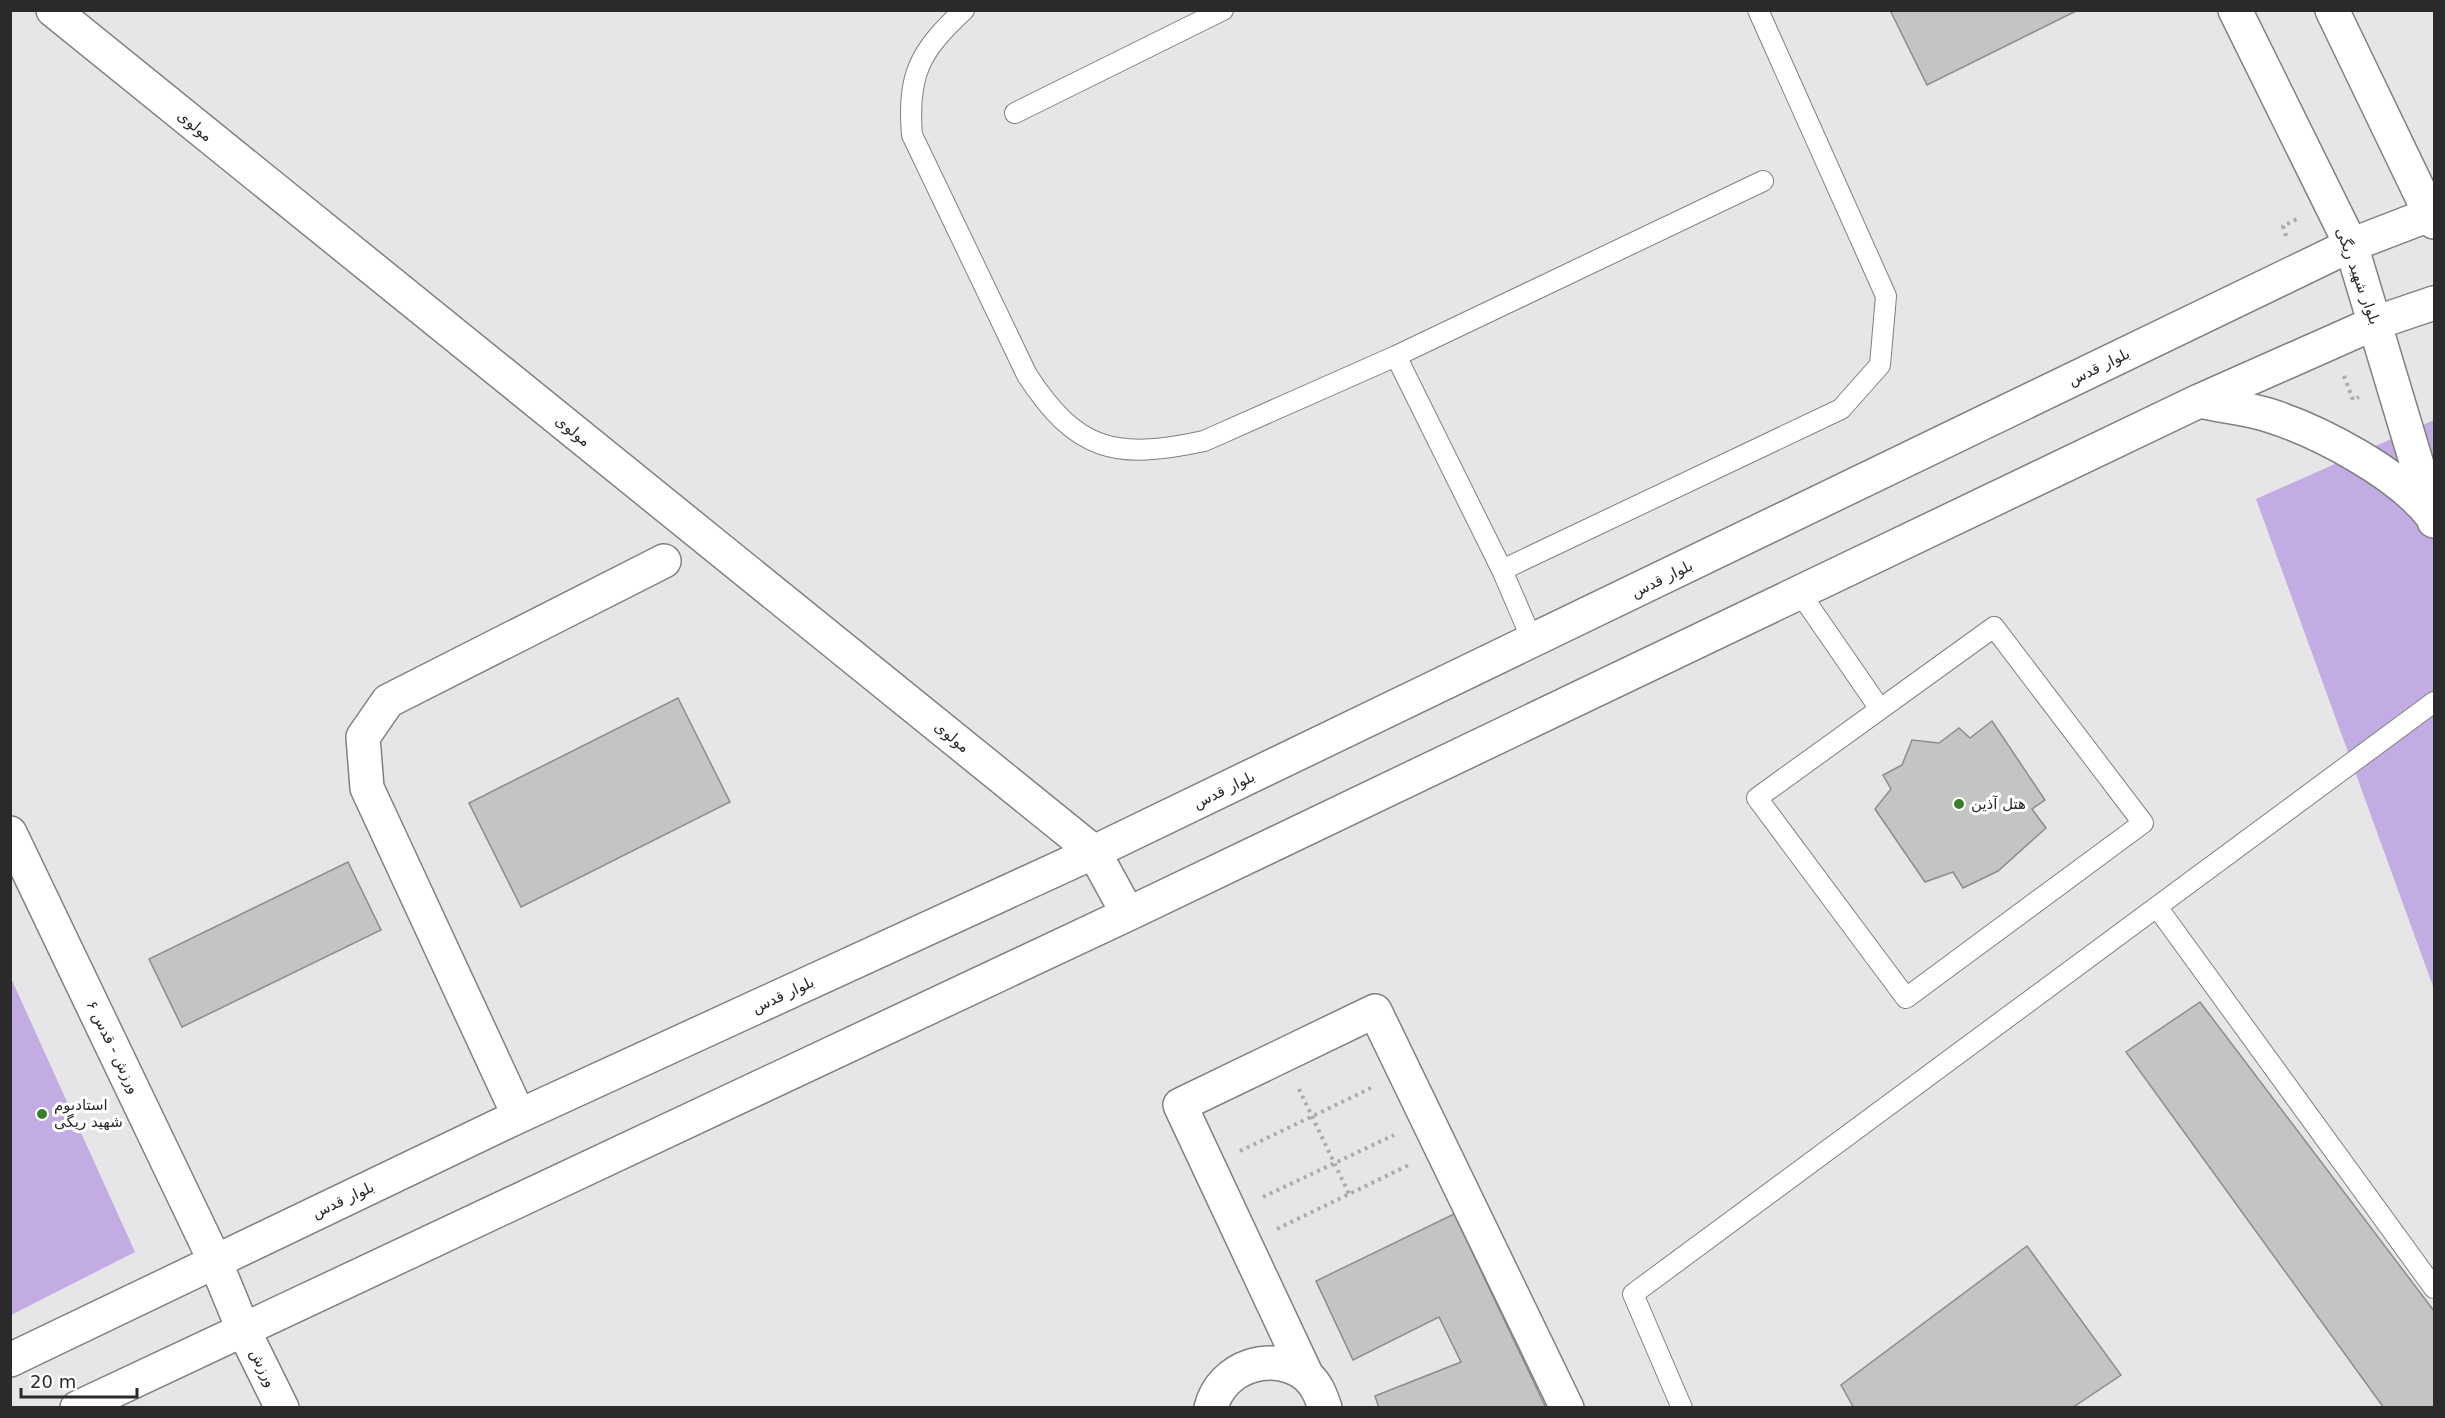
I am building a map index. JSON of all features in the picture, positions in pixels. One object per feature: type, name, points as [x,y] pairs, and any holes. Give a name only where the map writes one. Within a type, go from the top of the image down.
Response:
[{"type":"main road","name":"مولوی","points":[[52,10],[1094,852]]},
{"type":"main road","name":"بلوار شهید ریگی","points":[[2235,10],[2351,245],[2434,520]]},
{"type":"main road","points":[[2332,10],[2434,216]]},
{"type":"main road","name":"بلوار قدس","points":[[10,1360],[519,1116],[1094,852],[2351,245],[2434,216]]},
{"type":"main road","points":[[77,1407],[1128,914],[2199,401],[2375,323],[2434,303]]},
{"type":"main road","points":[[2199,401],[2266,414],[2328,439],[2416,496],[2434,520]]},
{"type":"main road","points":[[519,1116],[367,788],[363,737],[388,701],[664,561]]},
{"type":"main road","name":"ورزش - قدس ۶","points":[[10,832],[215,1261],[243,1329]]},
{"type":"main road","points":[[1094,852],[1128,914]]},
{"type":"main road","points":[[1325,1407],[1319,1391],[1307,1377],[1247,1244],[1180,1105],[1375,1011],[1567,1407]]},
{"type":"main road","name":"ورزش","points":[[243,1329],[282,1407]]},
{"type":"main road","points":[[1211,1407],[1213,1398],[1223,1383],[1238,1371],[1255,1364],[1274,1362],[1291,1367],[1307,1377]]},
{"type":"lane","points":[[964,10],[937,36],[917,69],[909,100],[912,135],[1027,375],[1049,408],[1071,429],[1106,447],[1140,451],[1204,441],[1396,356],[1763,181]]},
{"type":"lane","points":[[1016,113],[1223,10]]},
{"type":"lane","points":[[1502,570],[1841,409],[1880,365],[1886,296],[1758,10]]},
{"type":"lane","points":[[1396,356],[1502,570],[1533,642]]},
{"type":"lane","points":[[1800,592],[1880,709]]},
{"type":"lane","points":[[1994,627],[2143,823],[1906,998],[1757,798],[1880,709],[1994,627]]},
{"type":"lane","points":[[1682,1407],[1633,1294],[2434,702]]},
{"type":"lane","points":[[2157,907],[2434,1288]]},
{"type":"path","points":[[1282,1056],[1349,1194]]},
{"type":"path","points":[[1209,1166],[1405,1071]]},
{"type":"path","points":[[1231,1212],[1428,1120]]},
{"type":"path","points":[[1247,1244],[1442,1149]]},
{"type":"shaded area","points":[[2434,420],[2434,989],[2256,499]]},
{"type":"shaded area","name":"استادیوم شهید ریگی","points":[[10,976],[135,1252],[11,1315],[10,1315]]},
{"type":"building","points":[[1890,10],[2078,10],[1927,85]]},
{"type":"building","points":[[678,698],[730,802],[521,907],[469,803]]},
{"type":"building","name":"هتل آذین","points":[[1992,721],[2045,800],[2032,809],[2046,828],[1998,871],[1963,888],[1953,872],[1925,882],[1875,809],[1891,789],[1883,775],[1902,765],[1912,740],[1939,743],[1959,728],[1970,738]]},
{"type":"building","points":[[348,862],[381,930],[182,1027],[149,959]]},
{"type":"building","points":[[2200,1002],[2434,1311],[2434,1408],[2384,1408],[2126,1052]]},
{"type":"building","points":[[1454,1214],[1546,1408],[1379,1408],[1375,1396],[1461,1362],[1439,1317],[1353,1360],[1316,1281]]},
{"type":"building","points":[[2027,1246],[2121,1375],[2072,1408],[1854,1408],[1841,1385]]},
{"type":"place","name":"هتل آذین","points":[[1959,804]]},
{"type":"place","name":"استادیوم شهید ریگی","points":[[42,1114]]}]
